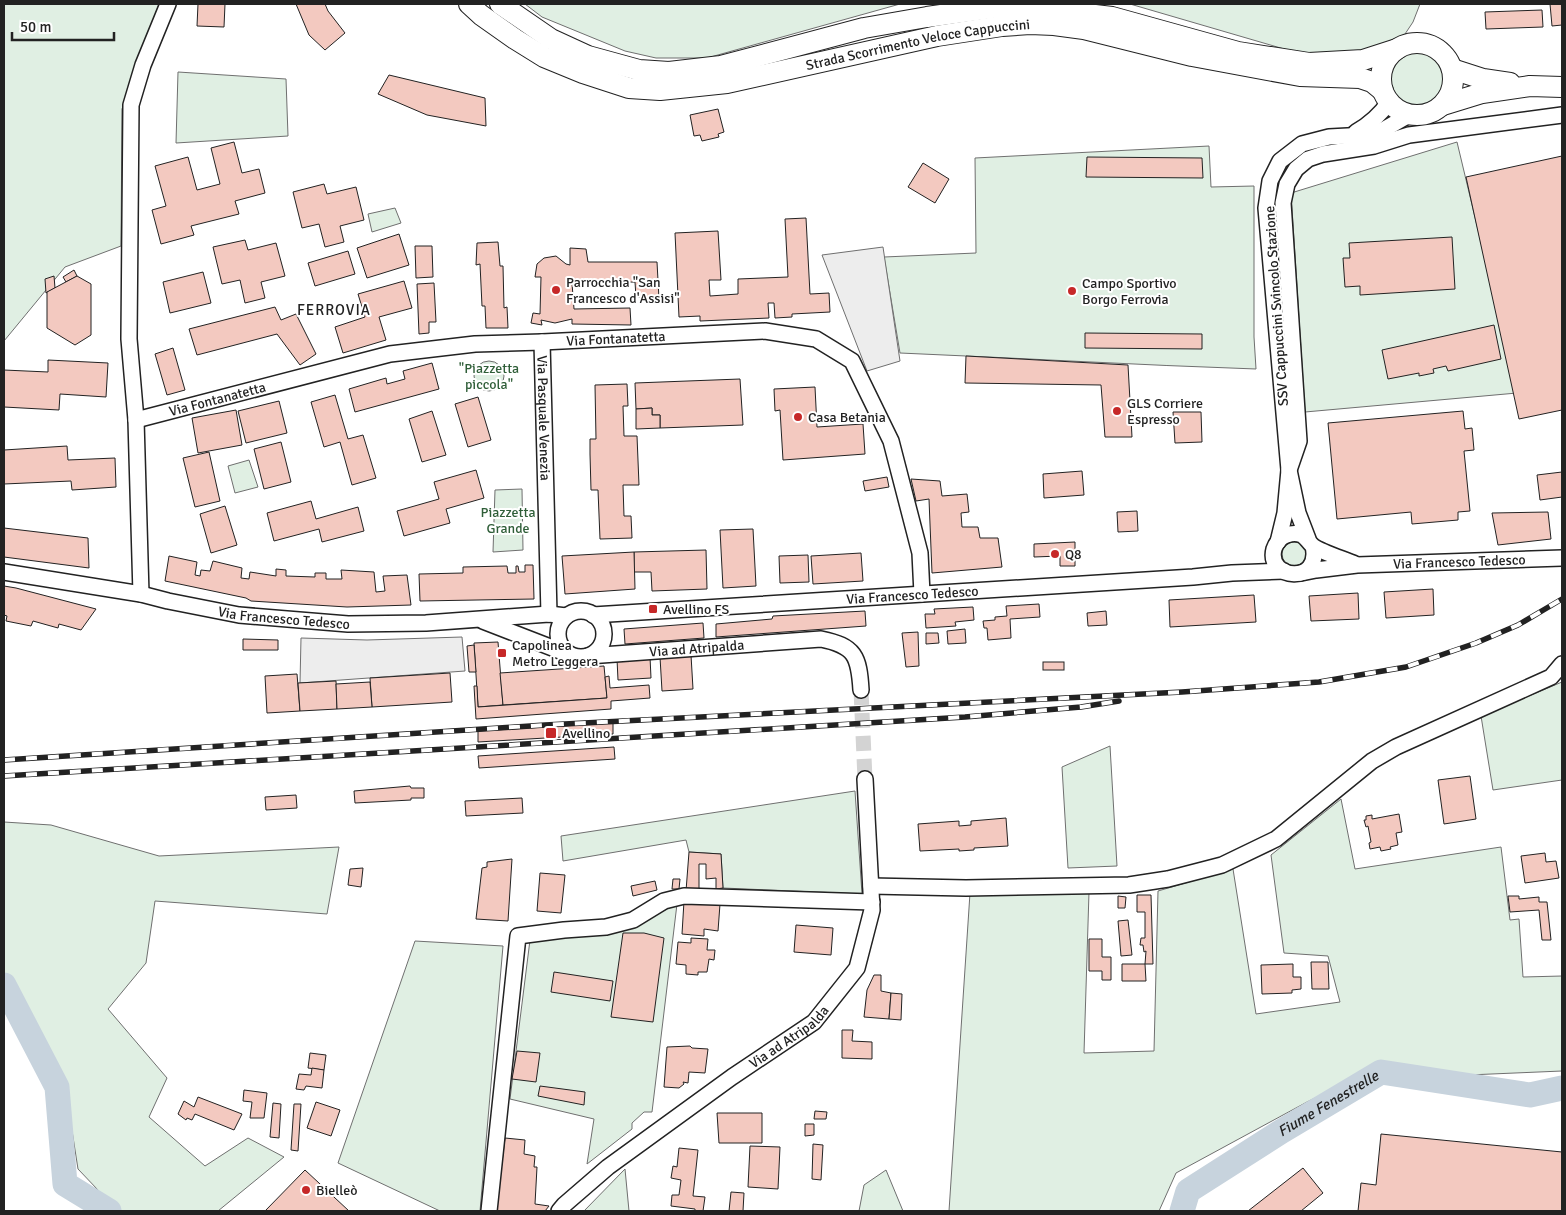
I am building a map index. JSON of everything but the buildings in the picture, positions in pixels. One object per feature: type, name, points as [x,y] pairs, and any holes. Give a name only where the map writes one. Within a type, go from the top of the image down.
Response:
[{"type":"main road","name":"Strada Scorrimento Veloce Cappuccini","points":[[469,4],[481,15],[544,57],[583,73],[629,88],[660,90],[728,83],[937,36],[1002,26],[1030,24],[1084,29],[1192,56],[1300,76],[1360,78],[1372,82],[1386,97]]},
{"type":"main road","name":"Strada Scorrimento Veloce Cappuccini","points":[[500,4],[551,39],[588,56],[639,70],[669,72],[721,66],[864,28],[998,7],[1044,9],[1112,17],[1238,52],[1309,63],[1362,60],[1397,49]]},
{"type":"main road","points":[[1443,105],[1450,95],[1454,82],[1452,69],[1440,51],[1430,45],[1407,44],[1397,49],[1388,57],[1383,68],[1381,80],[1386,97],[1398,110],[1409,115],[1433,112],[1443,105],[1482,93],[1530,86]]},
{"type":"main road","points":[[1452,69],[1484,79],[1530,86],[1562,87]]},
{"type":"street","points":[[141,594],[136,420],[129,339],[131,105],[143,65],[168,4]]},
{"type":"street","points":[[1350,136],[1368,126],[1381,114],[1386,97]]},
{"type":"street","name":"SSV Cappuccini Svincolo Stazione","points":[[1310,543],[1298,513],[1289,470],[1266,208],[1270,181],[1280,162],[1302,144],[1329,137],[1366,135],[1384,130],[1409,115]]},
{"type":"street","points":[[1289,470],[1299,441],[1283,203],[1287,184],[1296,170],[1308,159],[1323,154],[1374,146],[1409,135],[1562,115]]},
{"type":"street","name":"Via Fontanatetta","points":[[136,420],[390,354],[475,344],[766,331],[816,339],[852,361],[891,441],[920,552],[922,594]]},
{"type":"street","name":"Via Pasquale Venezia","points":[[542,342],[549,614]]},
{"type":"street","name":"SSV Cappuccini Svincolo Stazione","points":[[1276,548],[1285,513],[1289,470]]},
{"type":"street","name":"Via Francesco Tedesco","points":[[1232,573],[1261,562],[1276,548],[1283,537],[1293,533],[1301,534],[1310,543],[1357,565]]},
{"type":"street","points":[[1301,573],[1306,571],[1314,560],[1310,543]]},
{"type":"street","points":[[1276,548],[1275,560],[1284,572]]},
{"type":"street","name":"Via Francesco Tedesco","points":[[593,615],[1174,579],[1232,573],[1284,572],[1295,574],[1357,565],[1562,558]]},
{"type":"street","name":"Via Francesco Tedesco","points":[[4,572],[141,594],[239,615],[348,624],[426,623],[549,614],[566,616]]},
{"type":"street","points":[[571,656],[564,651],[560,644],[558,629],[566,616],[580,611],[587,612],[597,619],[612,650],[627,654]]},
{"type":"street","points":[[476,619],[511,631],[571,656],[582,658],[595,653],[600,647],[603,634],[609,622],[625,614]]},
{"type":"street","name":"Via ad Atripalda","points":[[588,656],[821,639],[839,643],[850,650],[860,669],[861,690]]},
{"type":"street","points":[[489,1211],[518,936],[615,925],[633,920],[664,901],[684,896],[872,894],[966,888],[1100,884],[1129,885],[1168,879],[1222,865],[1276,840],[1372,760],[1396,747],[1551,677],[1562,664]]},
{"type":"street","name":"Via ad Atripalda","points":[[560,1211],[564,1205],[608,1167],[732,1077],[814,1022],[857,968],[872,910],[866,779]]},
{"type":"green space","points":[[4,4],[159,4],[122,109],[121,246],[65,267],[4,341]]},
{"type":"green space","points":[[525,4],[900,4],[707,58],[656,58],[625,51],[542,17]]},
{"type":"green space","points":[[1130,4],[1420,4],[1413,22],[1403,37],[1381,48],[1308,56]]},
{"type":"green space","points":[[1411,51],[1423,51],[1433,55],[1441,63],[1445,79],[1441,95],[1433,103],[1423,107],[1411,107],[1401,103],[1393,95],[1389,85],[1389,73],[1393,63],[1401,55]]},
{"type":"green space","points":[[178,72],[286,79],[288,136],[176,143]]},
{"type":"green space","points":[[1457,142],[1517,393],[1305,412],[1291,193]]},
{"type":"green space","name":"Campo Sportivo Borgo Ferrovia","points":[[1209,146],[1211,187],[1254,186],[1254,337],[1256,369],[900,353],[884,257],[976,253],[975,158]]},
{"type":"green space","points":[[395,208],[401,223],[372,232],[368,214]]},
{"type":"green space","name":"\"Piazzetta piccola\"","points":[[489,361],[499,366],[504,376],[499,386],[489,391],[479,386],[474,376],[479,366]]},
{"type":"green space","points":[[249,460],[258,487],[235,493],[228,466]]},
{"type":"green space","name":"Piazzetta Grande","points":[[522,489],[523,550],[493,552],[495,490]]},
{"type":"green space","points":[[1294,542],[1302,546],[1306,554],[1302,562],[1294,566],[1286,562],[1282,554],[1286,546]]},
{"type":"green space","points":[[1562,682],[1562,780],[1493,790],[1481,716]]},
{"type":"green space","points":[[1110,746],[1117,866],[1068,868],[1062,767]]},
{"type":"green space","points":[[855,791],[862,894],[723,888],[721,854],[689,852],[686,840],[563,861],[561,836]]},
{"type":"green space","points":[[1341,799],[1355,869],[1501,847],[1510,920],[1519,919],[1523,977],[1562,976],[1562,1071],[1468,1075],[1388,1063],[1307,1102],[1176,1173],[1159,1211],[949,1211],[970,893],[1089,892],[1084,1053],[1154,1051],[1158,891],[1233,869],[1256,1014],[1340,1002],[1328,956],[1284,953],[1271,855]]},
{"type":"green space","points":[[4,822],[51,825],[159,856],[339,847],[327,914],[155,901],[146,963],[108,1009],[167,1078],[149,1117],[205,1166],[248,1138],[284,1157],[218,1211],[118,1211],[78,1169],[65,1086],[4,976]]},
{"type":"green space","points":[[677,904],[652,1112],[644,1112],[632,1123],[632,1129],[587,1164],[594,1119],[510,1099],[530,940],[637,924]]},
{"type":"green space","points":[[415,941],[503,946],[480,1211],[440,1211],[338,1163]]},
{"type":"green space","points":[[625,1169],[629,1211],[584,1211]]},
{"type":"green space","points":[[886,1170],[903,1211],[859,1211],[864,1185]]},
{"type":"shaded area","points":[[883,247],[900,361],[867,371],[822,255]]},
{"type":"shaded area","points":[[462,637],[465,671],[300,683],[301,638],[367,640]]},
{"type":"waterway","name":"Fiume Fenestrelle","points":[[4,985],[57,1087],[65,1184],[109,1211]]},
{"type":"waterway","name":"Fiume Fenestrelle","points":[[1182,1211],[1188,1191],[1282,1131],[1381,1072],[1530,1095],[1562,1088]]},
{"type":"tunnel","points":[[861,690],[865,779]]},
{"type":"railway","points":[[4,760],[545,725],[1182,692],[1319,682],[1406,667],[1476,643],[1518,625],[1562,599]]},
{"type":"railway","points":[[4,776],[965,717],[1081,707],[1119,701]]},
{"type":"place","name":"Parrocchia \"San Francesco d'Assisi\"","points":[[556,290]]},
{"type":"place","name":"Campo Sportivo Borgo Ferrovia","points":[[1072,291]]},
{"type":"place","name":"GLS Corriere Espresso","points":[[1117,411]]},
{"type":"place","name":"Casa Betania","points":[[798,417]]},
{"type":"place","name":"Q8","points":[[1055,554]]},
{"type":"place","name":"Avellino FS","points":[[653,609]]},
{"type":"place","name":"Capolinea Metro Leggera","points":[[502,653]]},
{"type":"place","name":"Avellino","points":[[551,733]]},
{"type":"place","name":"Bielleò","points":[[306,1190]]},
{"type":"district","name":"FERROVIA","points":[[334,310]]}]
